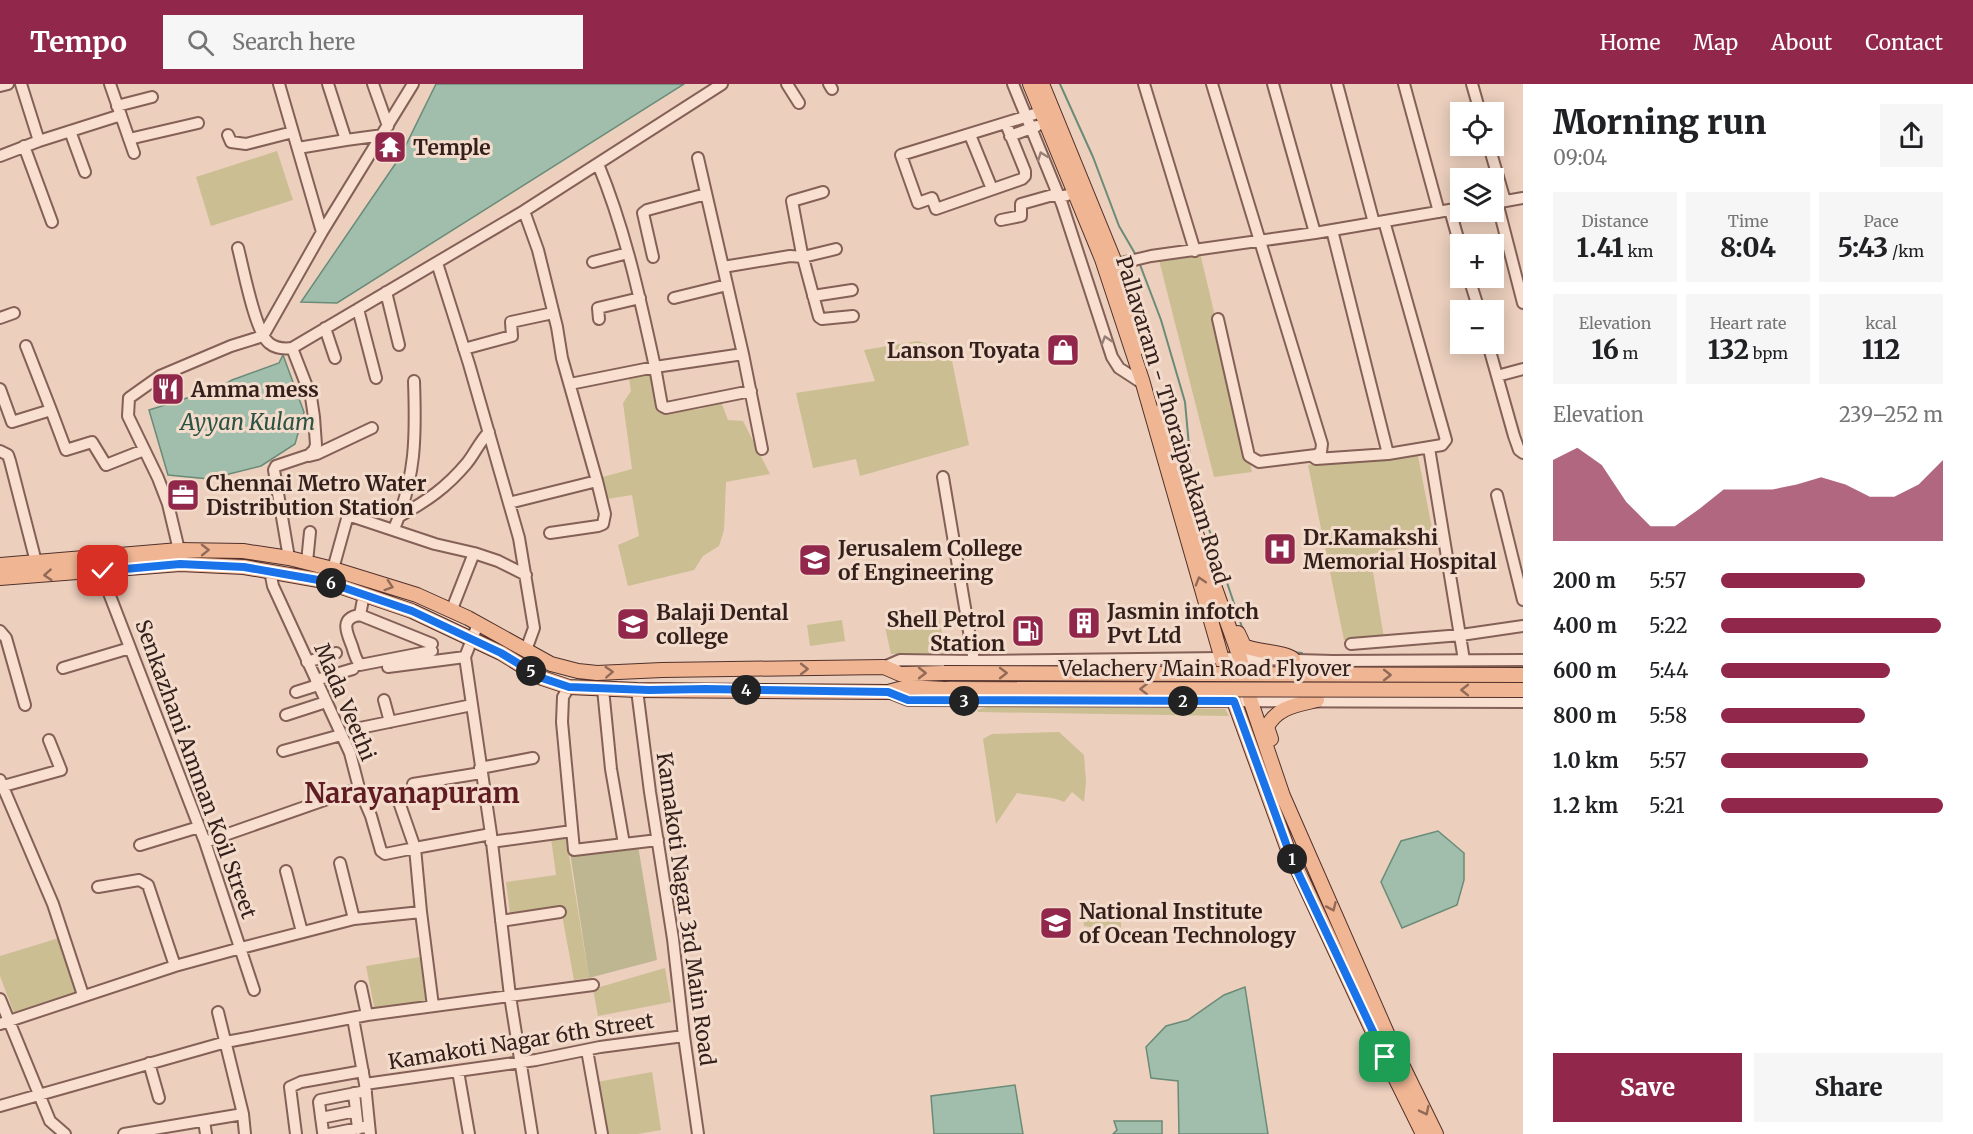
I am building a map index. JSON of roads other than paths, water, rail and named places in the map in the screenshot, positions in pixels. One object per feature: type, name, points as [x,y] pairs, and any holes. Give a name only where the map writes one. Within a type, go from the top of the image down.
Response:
[{"type":"main road","name":"Pallavaram - Thoraipakkam Road","points":[[1030,84],[1075,193],[1116,265],[1142,383],[1234,701],[1274,774]]},
{"type":"main road","name":"Pallavaram - Thoraipakkam Road","points":[[1042,84],[1116,265],[1207,564],[1240,658],[1251,702],[1282,797],[1306,847],[1424,1134]]},
{"type":"main road","name":"Velachery Main Road Flyover","points":[[0,565],[179,550],[243,551],[289,558],[417,595],[452,609],[551,664],[597,673],[649,670],[884,667],[900,674],[1523,675]]},
{"type":"main road","name":"Velachery Main Road Flyover","points":[[0,578],[180,564],[244,567],[324,581],[412,611],[501,653],[542,678],[569,687],[643,690],[888,692],[907,687],[945,689],[1523,690]]},
{"type":"main road","points":[[1207,564],[1215,570],[1244,646],[1259,652],[1289,655],[1293,659]]},
{"type":"main road","points":[[643,690],[649,670]]},
{"type":"main road","points":[[1274,774],[1267,728],[1272,717],[1288,708],[1317,700]]},
{"type":"main road","name":"Pallavaram - Thoraipakkam Road","points":[[1282,797],[1290,853],[1388,1048],[1436,1134]]},
{"type":"street","points":[[0,87],[8,84]]},
{"type":"street","points":[[21,84],[39,141]]},
{"type":"street","points":[[110,84],[134,153]]},
{"type":"street","points":[[279,84],[322,232]]},
{"type":"street","points":[[328,84],[346,141]]},
{"type":"street","points":[[373,84],[385,130]]},
{"type":"street","points":[[179,550],[168,504],[128,416],[129,398],[160,376],[231,346],[263,336],[322,232],[413,84]]},
{"type":"street","points":[[238,248],[253,309],[263,336],[268,343],[275,346],[284,349],[292,348],[524,212],[722,84]]},
{"type":"street","points":[[787,84],[800,103]]},
{"type":"street","points":[[1013,84],[1065,214],[1112,357],[1119,368],[1142,383]]},
{"type":"street","points":[[1144,84],[1195,250]]},
{"type":"street","points":[[1212,84],[1322,444],[1321,452],[1312,456],[1259,462],[1249,456],[1218,319]]},
{"type":"street","points":[[1273,84],[1315,233]]},
{"type":"street","points":[[1312,456],[1316,459],[1388,454],[1442,445],[1446,440],[1337,84]]},
{"type":"street","points":[[1116,265],[1151,256],[1315,233],[1450,210],[1404,84]]},
{"type":"street","points":[[1472,84],[1477,102]]},
{"type":"street","points":[[0,156],[70,131],[152,97]]},
{"type":"street","points":[[1006,124],[1025,171],[1022,179],[936,209],[932,198],[918,203],[901,155],[1027,117],[1043,117]]},
{"type":"street","points":[[1010,136],[1031,128],[1043,117]]},
{"type":"street","points":[[129,139],[198,123]]},
{"type":"street","points":[[298,148],[346,141],[385,130]]},
{"type":"street","points":[[70,131],[85,172]]},
{"type":"street","points":[[228,135],[231,142],[246,144],[293,132]]},
{"type":"street","points":[[970,135],[992,189]]},
{"type":"street","points":[[24,146],[52,222]]},
{"type":"street","points":[[698,158],[743,354],[762,449]]},
{"type":"street","points":[[598,164],[613,199],[628,253],[664,408],[751,391]]},
{"type":"street","points":[[823,192],[792,201],[803,257],[819,317],[822,319],[853,316]]},
{"type":"street","points":[[1001,220],[1021,216],[1022,204],[1053,195],[1058,197],[1075,193]]},
{"type":"street","points":[[653,256],[643,213],[706,194]]},
{"type":"street","points":[[1504,201],[1523,198]]},
{"type":"street","points":[[524,212],[538,250],[554,313],[562,358],[605,514],[603,524],[598,526],[550,533]]},
{"type":"street","points":[[1503,222],[1523,303]]},
{"type":"street","points":[[1332,230],[1388,454]]},
{"type":"street","points":[[723,267],[789,256],[803,257],[836,249]]},
{"type":"street","points":[[593,262],[628,253]]},
{"type":"street","points":[[437,263],[519,538],[534,628],[526,650]]},
{"type":"street","points":[[674,298],[727,285]]},
{"type":"street","points":[[813,296],[852,290]]},
{"type":"street","points":[[386,292],[399,345]]},
{"type":"street","points":[[598,320],[598,308],[640,298]]},
{"type":"street","points":[[358,309],[376,378]]},
{"type":"street","points":[[0,318],[14,313]]},
{"type":"street","points":[[464,349],[512,336],[511,322],[554,313]]},
{"type":"street","points":[[326,328],[335,358]]},
{"type":"street","points":[[26,346],[66,450],[92,442],[106,465],[144,450]]},
{"type":"street","points":[[289,558],[274,470],[276,466],[312,453],[316,445],[311,397],[292,348]]},
{"type":"street","points":[[570,384],[655,367],[743,354]]},
{"type":"street","points":[[1491,354],[1514,436],[1519,450],[1523,453]]},
{"type":"street","points":[[1497,376],[1523,369]]},
{"type":"street","points":[[394,529],[410,484],[415,453],[414,381]]},
{"type":"street","points":[[0,389],[12,422],[51,410]]},
{"type":"street","points":[[306,456],[317,454],[372,428]]},
{"type":"street","points":[[400,516],[431,499],[469,461],[489,432]]},
{"type":"street","points":[[1429,448],[1464,660]]},
{"type":"street","points":[[0,451],[8,454],[10,460],[36,562]]},
{"type":"street","points":[[943,477],[974,662]]},
{"type":"street","points":[[509,503],[597,482]]},
{"type":"street","points":[[1497,495],[1523,600]]},
{"type":"street","points":[[333,569],[348,515],[435,544],[498,561],[526,575]]},
{"type":"street","points":[[307,562],[310,532]]},
{"type":"street","points":[[452,609],[474,553]]},
{"type":"street","points":[[1511,553],[1523,554]]},
{"type":"street","name":"Senkazhani Amman Koil Street","points":[[103,571],[102,574],[130,648],[200,827],[254,990]]},
{"type":"street","name":"Mada Veethi","points":[[270,571],[273,586],[350,753],[359,788],[381,851],[386,854],[415,848]]},
{"type":"street","points":[[360,615],[364,594]]},
{"type":"street","points":[[433,652],[360,665],[346,629],[348,621],[360,615],[433,652],[465,657]]},
{"type":"street","points":[[433,652],[440,624]]},
{"type":"street","points":[[478,624],[465,657],[491,838],[510,996],[532,1134]]},
{"type":"street","points":[[1351,644],[1461,635],[1523,626]]},
{"type":"street","points":[[0,631],[6,638],[25,705]]},
{"type":"street","points":[[63,668],[130,648]]},
{"type":"street","points":[[388,667],[433,652]]},
{"type":"street","points":[[307,662],[336,653]]},
{"type":"street","points":[[884,667],[900,660],[974,662],[1221,658],[1523,660]]},
{"type":"street","points":[[296,692],[353,669]]},
{"type":"street","points":[[569,687],[562,697],[562,722],[574,850],[658,840]]},
{"type":"street","points":[[603,688],[611,769],[624,844]]},
{"type":"street","name":"Kamakoti Nagar 3rd Main Road","points":[[643,690],[658,840],[698,1134]]},
{"type":"street","points":[[888,692],[908,700],[1523,702]]},
{"type":"street","points":[[384,700],[390,722]]},
{"type":"street","points":[[286,715],[326,702]]},
{"type":"street","points":[[355,729],[472,705]]},
{"type":"street","points":[[283,751],[341,735]]},
{"type":"street","points":[[49,740],[61,770],[1,785],[53,904],[84,995]]},
{"type":"street","points":[[412,784],[533,758]]},
{"type":"street","points":[[205,842],[359,788]]},
{"type":"street","points":[[399,802],[415,848],[433,1006]]},
{"type":"street","points":[[140,845],[200,827]]},
{"type":"street","points":[[415,848],[572,831]]},
{"type":"street","points":[[340,863],[354,919]]},
{"type":"street","points":[[286,871],[302,932]]},
{"type":"street","points":[[98,887],[139,880],[148,885],[175,966]]},
{"type":"street","points":[[5,1022],[175,966],[241,948],[354,919],[421,912]]},
{"type":"street","points":[[501,921],[560,912]]},
{"type":"street","points":[[0,1106],[226,1042],[367,1015],[593,985]]},
{"type":"street","points":[[361,987],[367,1015]]},
{"type":"street","points":[[0,999],[5,1022],[50,1121],[65,1134]]},
{"type":"street","points":[[218,1012],[243,1114],[245,1134]]},
{"type":"street","points":[[353,1018],[365,1087],[364,1130]]},
{"type":"street","name":"Kamakoti Nagar 6th Street","points":[[321,1118],[319,1102],[322,1098],[354,1093],[365,1087],[684,1036]]},
{"type":"street","points":[[587,1050],[603,1134]]},
{"type":"street","points":[[149,1063],[159,1098]]},
{"type":"street","points":[[296,1134],[290,1087],[301,1082],[363,1071]]},
{"type":"street","points":[[458,1071],[469,1134]]},
{"type":"street","points":[[354,1093],[356,1111],[364,1130]]},
{"type":"street","points":[[356,1111],[321,1118],[323,1132],[327,1134],[364,1130]]},
{"type":"street","points":[[129,1134],[183,1129],[204,1121],[243,1114]]},
{"type":"street","points":[[204,1121],[206,1134]]},
{"type":"water","points":[[436,84],[684,84],[337,303],[301,302],[400,157]]},
{"type":"water","name":"Ayyan Kulam","points":[[283,355],[304,412],[295,444],[261,466],[209,479],[168,475],[149,410],[190,397],[202,398],[232,380],[279,363]]},
{"type":"water","points":[[1438,831],[1464,853],[1464,880],[1457,905],[1402,928],[1381,882],[1401,841]]},
{"type":"water","points":[[1245,987],[1268,1134],[1179,1134],[1178,1081],[1151,1078],[1146,1047],[1166,1026],[1188,1020],[1224,995]]},
{"type":"water","points":[[1015,1085],[1023,1134],[934,1134],[931,1096]]},
{"type":"water","points":[[1114,1121],[1162,1121],[1162,1134],[1113,1134],[1117,1130]]},
{"type":"waterway","points":[[1060,84],[1093,157],[1119,226],[1137,257]]},
{"type":"waterway","points":[[1139,262],[1161,320],[1185,402],[1192,479],[1243,630]]},
{"type":"waterway","points":[[1292,652],[1302,653]]},
{"type":"place","name":"Temple","points":[[390,147]]},
{"type":"place","name":"Lanson Toyata","points":[[1063,350]]},
{"type":"place","name":"Amma mess","points":[[168,389]]},
{"type":"place","name":"Chennai Metro Water Distribution Station","points":[[183,495]]},
{"type":"place","name":"Dr.Kamakshi Memorial Hospital","points":[[1280,549]]},
{"type":"place","name":"Jerusalem College of Engineering","points":[[815,560]]},
{"type":"place","name":"Jasmin infotch Pvt Ltd","points":[[1084,623]]},
{"type":"place","name":"Balaji Dental college","points":[[633,624]]},
{"type":"place","name":"Shell Petrol Station","points":[[1028,631]]},
{"type":"place","name":"National Institute of Ocean Technology","points":[[1056,923]]},
{"type":"district","name":"Narayanapuram","points":[[412,793]]}]
